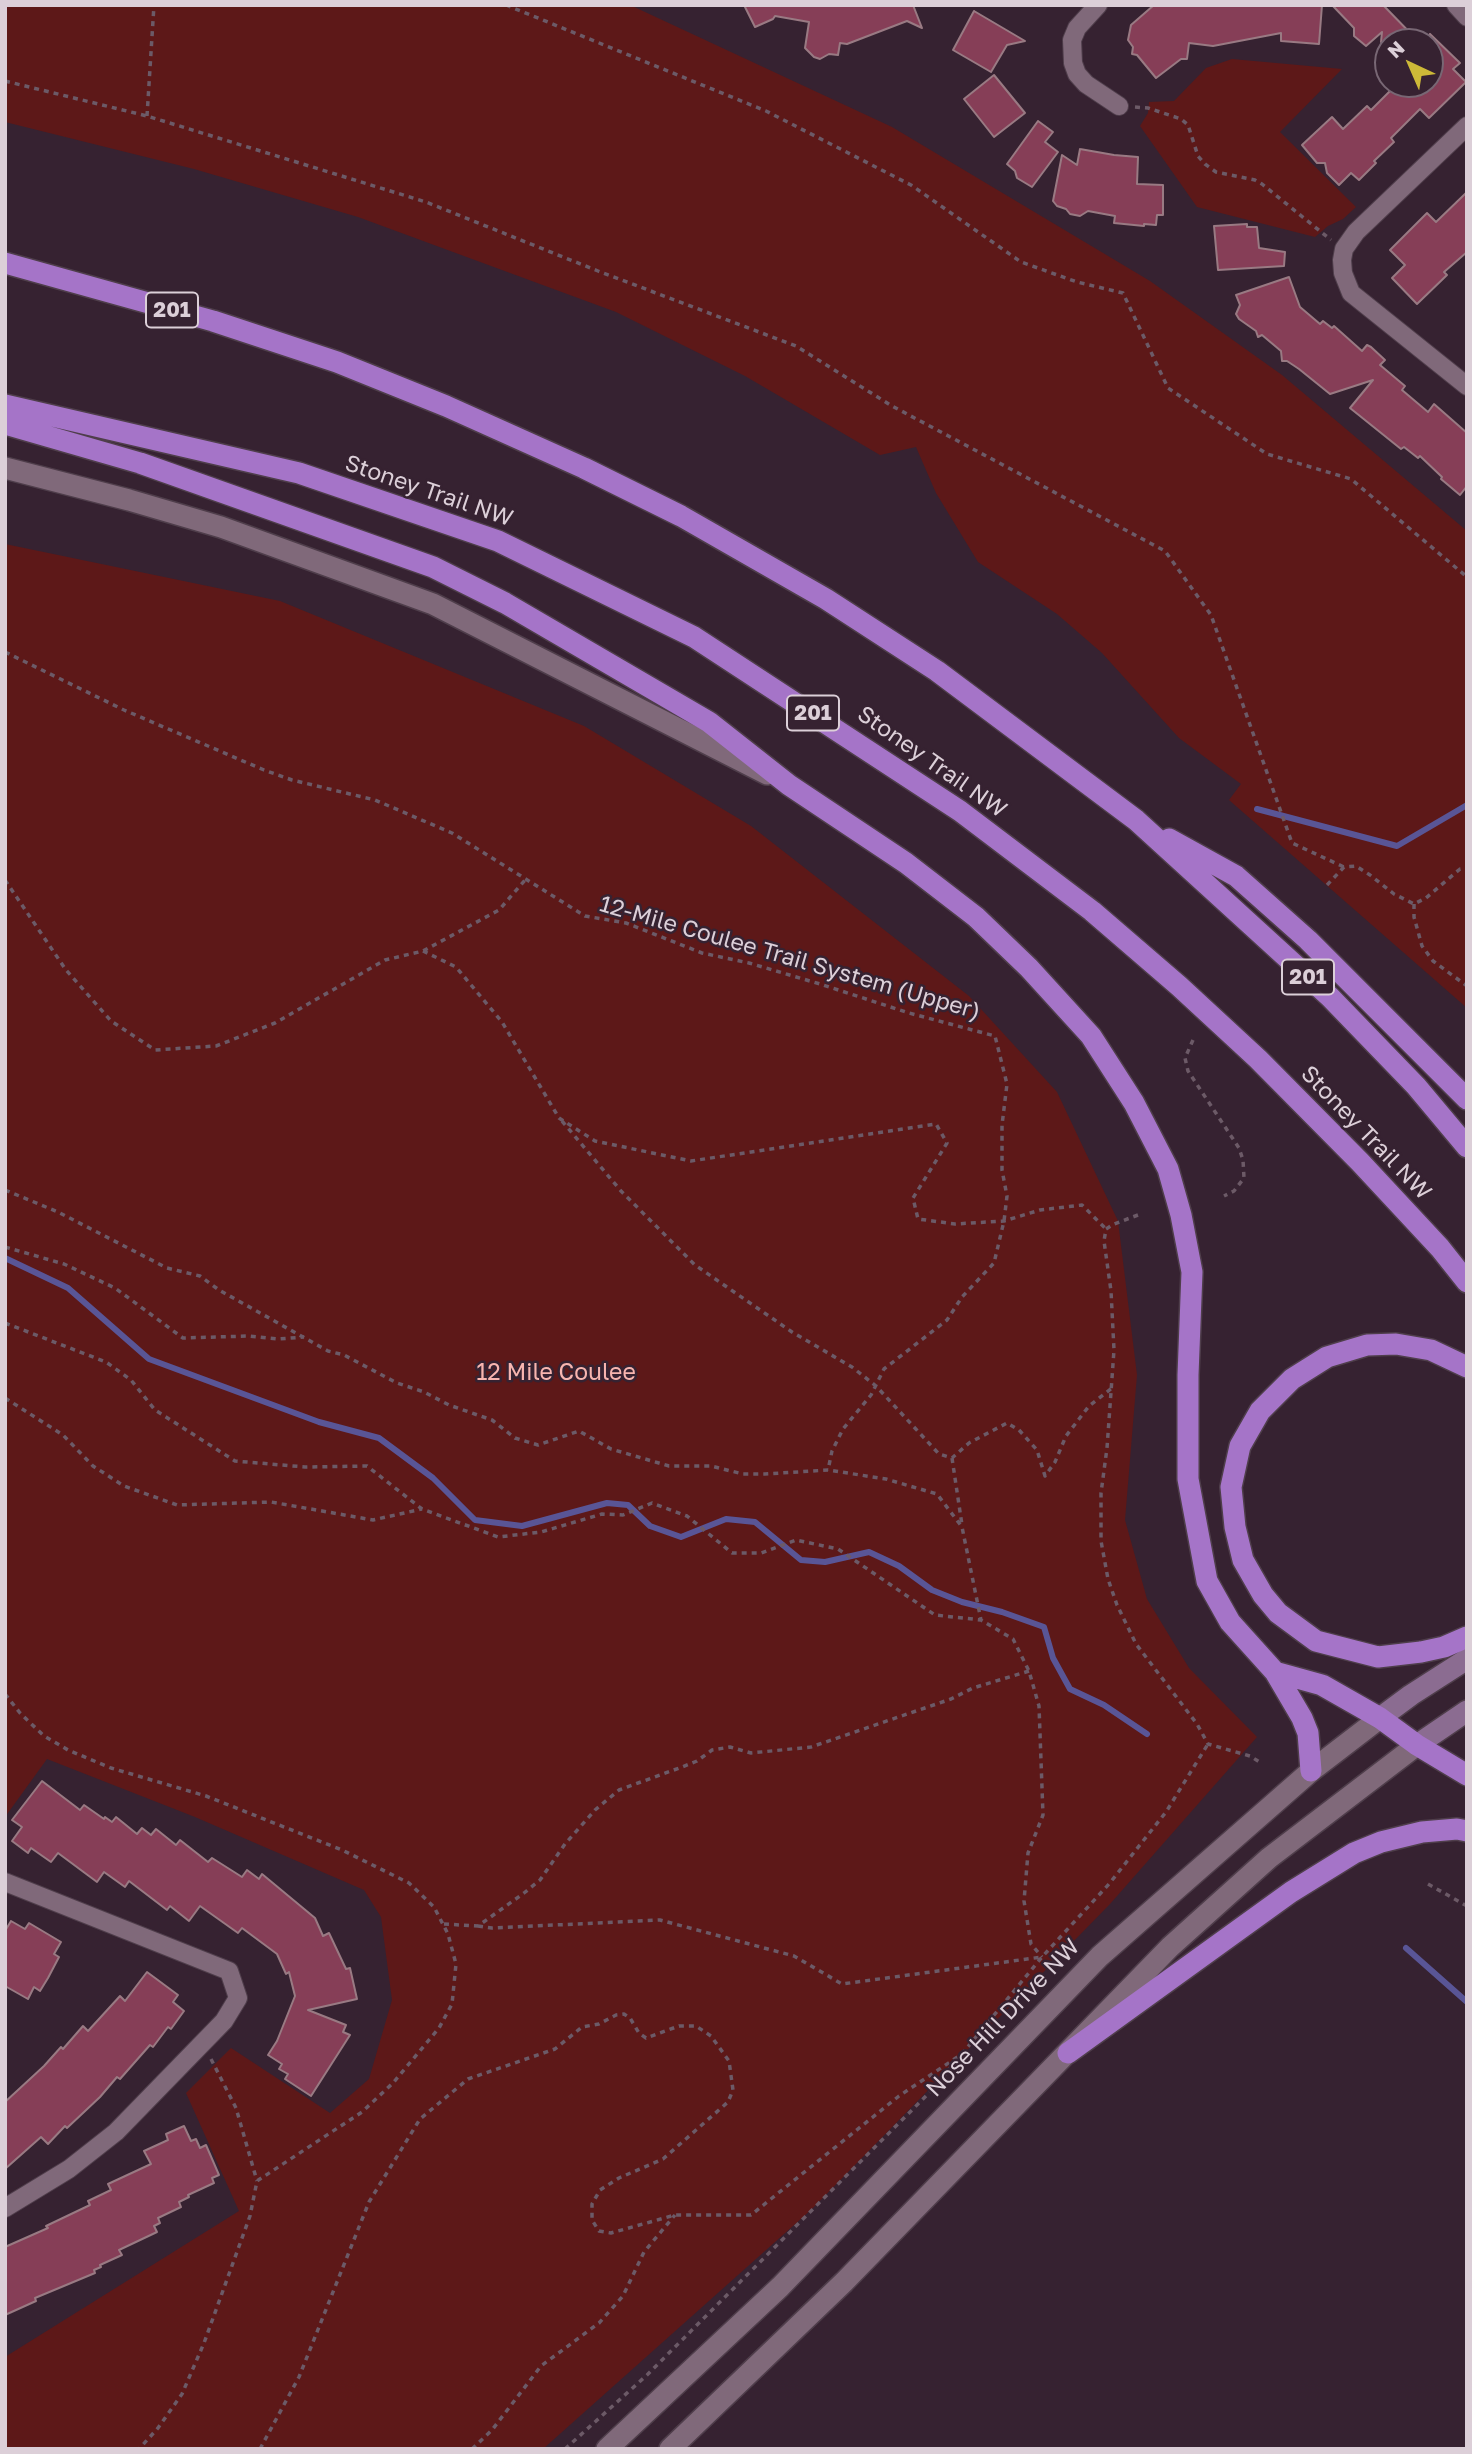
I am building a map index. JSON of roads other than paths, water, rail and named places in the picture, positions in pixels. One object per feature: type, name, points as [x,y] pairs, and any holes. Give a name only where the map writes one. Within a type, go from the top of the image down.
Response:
[{"type":"highway","name":"201","points":[[5,263],[213,321],[337,362],[446,406],[584,468],[681,516],[826,599],[937,671],[1136,820],[1330,997],[1416,1086],[1467,1147]]},
{"type":"highway","name":"Stoney Trail NW","points":[[5,405],[299,473],[498,541],[694,637],[960,811],[1092,911],[1180,986],[1258,1059],[1360,1161],[1440,1248],[1467,1282]]},
{"type":"highway","points":[[5,424],[140,463],[433,567],[505,603],[709,722],[789,785],[906,863],[976,917],[1029,968],[1091,1035],[1134,1103],[1168,1169],[1192,1272],[1188,1479],[1208,1581],[1230,1622],[1275,1672],[1308,1733],[1311,1771]]},
{"type":"highway","points":[[1136,820],[1236,876],[1308,940],[1467,1099]]},
{"type":"highway","points":[[1467,1367],[1431,1350],[1396,1344],[1367,1345],[1327,1357],[1292,1380],[1260,1411],[1240,1446],[1231,1487],[1235,1527],[1243,1560],[1262,1595],[1279,1613],[1316,1641],[1378,1657],[1444,1647],[1467,1637]]},
{"type":"highway","points":[[1275,1672],[1322,1685],[1380,1718],[1417,1745],[1467,1775]]},
{"type":"highway","points":[[1068,2053],[1291,1892],[1354,1853],[1381,1842],[1422,1832],[1457,1829],[1467,1831]]},
{"type":"main road","name":"Nose Hill Drive NW","points":[[1380,1718],[1467,1659]]},
{"type":"main road","points":[[1417,1745],[1467,1711]]},
{"type":"street","points":[[1098,5],[1077,28],[1072,40],[1073,63],[1077,74],[1086,84],[1119,106]]},
{"type":"street","points":[[1456,5],[1467,16]]},
{"type":"street","points":[[1467,125],[1356,232],[1344,249],[1343,273],[1351,293],[1467,386]]},
{"type":"street","points":[[5,468],[221,527],[433,604],[789,785]]},
{"type":"street","name":"Nose Hill Drive NW","points":[[607,2449],[780,2287],[1100,1956],[1311,1771],[1380,1718]]},
{"type":"street","points":[[670,2449],[844,2282],[1170,1947],[1269,1858],[1417,1745]]},
{"type":"street","points":[[5,1882],[229,1971],[239,1998],[224,2021],[202,2045],[116,2132],[69,2169],[5,2208]]},
{"type":"waterway","points":[[1257,809],[1397,846],[1467,805]]},
{"type":"waterway","points":[[5,1258],[68,1288],[149,1359],[319,1422],[379,1438],[433,1478],[475,1520],[522,1526],[607,1503],[628,1505],[650,1526],[681,1537],[726,1519],[755,1522],[801,1560],[825,1562],[869,1552],[899,1566],[932,1590],[1044,1627],[1053,1658],[1070,1689],[1104,1705],[1147,1734]]},
{"type":"waterway","points":[[1406,1948],[1467,2002]]},
{"type":"park label","name":"12 Mile Coulee","points":[[556,1373]]}]
